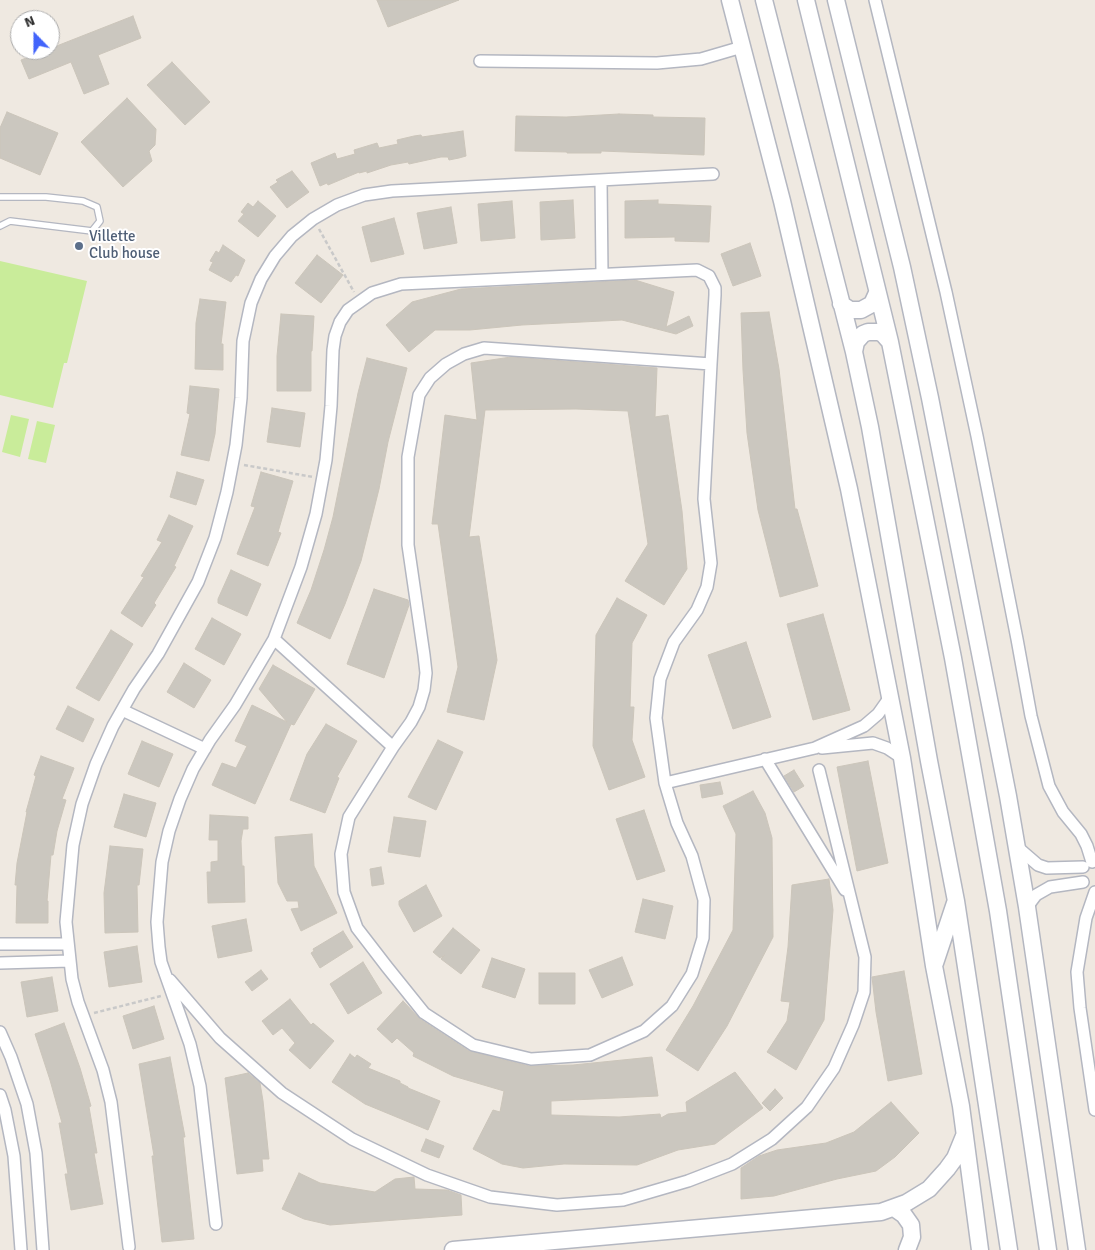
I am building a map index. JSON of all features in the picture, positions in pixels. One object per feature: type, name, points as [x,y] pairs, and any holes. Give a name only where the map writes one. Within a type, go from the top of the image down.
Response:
[{"type":"street","points":[[730,0],[782,201],[849,489],[902,758],[934,966],[962,1106],[980,1250]]},
{"type":"street","points":[[764,0],[854,352],[870,428],[929,761],[956,901],[1009,1250]]},
{"type":"street","points":[[806,0],[890,342],[977,784],[998,911],[1048,1250]]},
{"type":"street","points":[[836,0],[902,267],[930,398],[1008,796],[1027,907],[1076,1250]]},
{"type":"street","points":[[875,0],[946,292],[1016,630],[1031,716],[1049,786],[1063,812],[1081,834],[1087,846],[1090,864],[1081,877],[1086,886],[1095,890],[1086,918],[1077,972],[1080,1008],[1095,1110]]},
{"type":"street","points":[[480,61],[665,63],[701,59],[742,47]]},
{"type":"street","points":[[129,1248],[111,1102],[103,1070],[83,1016],[72,979],[66,922],[73,845],[82,804],[96,764],[113,726],[134,689],[158,654],[198,582],[214,538],[233,463],[241,398],[243,341],[251,303],[261,279],[275,256],[292,236],[313,219],[364,195],[392,191],[712,174]]},
{"type":"street","points":[[601,180],[602,274]]},
{"type":"street","points":[[216,1224],[200,1086],[190,1044],[160,955],[157,922],[162,862],[169,831],[180,799],[205,749],[235,705],[274,639],[301,568],[316,514],[322,478],[331,406],[335,336],[340,322],[348,310],[359,301],[372,293],[401,284],[697,270],[709,276],[715,288],[704,499],[711,562],[707,587],[697,610],[674,642],[660,679],[656,718],[665,783],[677,823],[692,856],[704,900],[703,938],[692,974],[672,1006],[644,1031],[590,1054],[531,1059],[473,1045],[424,1012],[357,928],[344,892],[341,854],[349,816],[411,722],[424,690],[426,673],[408,545],[408,457],[418,395],[430,378],[446,364],[464,354],[484,348],[711,364]]},
{"type":"street","points":[[841,304],[850,310],[861,310],[872,304],[877,293]]},
{"type":"street","points":[[854,352],[856,342],[863,334],[868,332],[883,334],[890,342]]},
{"type":"street","points":[[274,639],[393,747]]},
{"type":"street","points":[[816,748],[864,726],[878,714],[890,697]]},
{"type":"street","points":[[122,710],[205,749]]},
{"type":"street","points":[[665,783],[816,748],[873,743],[887,748],[902,758]]},
{"type":"street","points":[[765,759],[851,899]]},
{"type":"street","points":[[166,975],[220,1038],[282,1093],[352,1139],[427,1175],[490,1197],[557,1205],[623,1200],[688,1180],[732,1164],[772,1139],[807,1107],[834,1068],[853,1025],[864,992],[865,957],[819,770]]},
{"type":"street","points":[[1016,846],[1038,865],[1047,868],[1090,864]]},
{"type":"street","points":[[1027,907],[1036,895],[1050,887],[1083,882]]},
{"type":"street","points":[[934,966],[956,901]]},
{"type":"street","points":[[0,944],[68,944]]},
{"type":"street","points":[[0,963],[70,961]]},
{"type":"street","points":[[0,1032],[11,1057],[26,1104],[36,1153],[42,1250]]},
{"type":"street","points":[[0,1095],[5,1110],[14,1156],[21,1250]]},
{"type":"street","points":[[453,1250],[868,1214],[894,1208],[918,1196],[939,1180],[955,1158],[965,1134]]},
{"type":"street","points":[[894,1208],[904,1215],[911,1225],[912,1237],[907,1250]]},
{"type":"street","points":[[19,1214],[40,1213]]},
{"type":"lane","points":[[0,197],[46,197],[83,201],[97,207],[100,221],[92,231],[10,221],[0,226]]},
{"type":"path","points":[[313,219],[359,301]]},
{"type":"path","points":[[233,463],[322,478]]},
{"type":"path","points":[[83,1016],[172,993]]},
{"type":"green space","points":[[0,261],[87,281],[67,363],[64,363],[53,408],[0,395]]},
{"type":"green space","points":[[11,415],[29,419],[20,457],[2,452]]},
{"type":"green space","points":[[37,421],[55,425],[46,463],[28,459]]},
{"type":"building","points":[[377,0],[459,0],[388,27]]},
{"type":"building","points":[[133,16],[141,38],[98,55],[109,84],[84,94],[71,62],[29,79],[21,60],[60,60],[60,45]]},
{"type":"building","points":[[172,62],[210,102],[185,125],[147,85]]},
{"type":"building","points":[[127,98],[156,129],[155,145],[149,151],[152,161],[123,187],[81,142]]},
{"type":"building","points":[[7,112],[58,133],[40,175],[0,158],[0,128]]},
{"type":"building","points":[[619,114],[705,118],[704,155],[601,151],[601,153],[567,153],[515,151],[516,116],[566,117]]},
{"type":"building","points":[[463,131],[466,156],[459,158],[449,160],[448,157],[441,157],[409,164],[408,162],[391,165],[367,173],[367,171],[359,172],[328,185],[327,183],[320,186],[311,163],[335,153],[337,159],[355,154],[354,150],[377,143],[379,148],[398,144],[397,140],[414,136],[421,135],[422,137]]},
{"type":"building","points":[[292,171],[309,192],[287,208],[270,187],[278,182],[276,180]]},
{"type":"building","points":[[573,200],[575,238],[541,240],[540,202]]},
{"type":"building","points":[[658,200],[658,204],[711,206],[709,242],[675,241],[675,237],[625,238],[625,201]]},
{"type":"building","points":[[258,201],[276,216],[258,237],[238,221],[244,214],[241,212],[248,203],[253,207]]},
{"type":"building","points":[[512,201],[515,238],[481,241],[478,204]]},
{"type":"building","points":[[451,207],[457,243],[424,249],[417,213]]},
{"type":"building","points":[[394,218],[404,254],[371,262],[362,227]]},
{"type":"building","points":[[750,243],[761,276],[733,286],[721,254]]},
{"type":"building","points":[[223,245],[245,260],[238,276],[236,275],[231,282],[209,270],[213,262],[210,261],[216,251],[219,253]]},
{"type":"building","points":[[317,255],[343,275],[321,303],[295,283]]},
{"type":"building","points":[[635,280],[674,292],[666,327],[689,316],[693,326],[676,334],[622,320],[522,325],[470,330],[435,330],[409,352],[386,325],[412,302],[461,289]]},
{"type":"building","points":[[200,299],[226,302],[221,344],[223,344],[223,370],[195,369],[196,323]]},
{"type":"building","points":[[769,312],[779,369],[795,509],[797,509],[818,586],[780,597],[758,510],[747,433],[743,370],[741,313]]},
{"type":"building","points":[[281,314],[314,316],[311,351],[311,391],[277,391],[277,356]]},
{"type":"building","points":[[511,357],[657,368],[655,417],[668,415],[682,511],[687,569],[664,605],[625,581],[648,544],[628,411],[576,409],[485,410],[469,537],[479,536],[497,660],[484,720],[447,712],[458,667],[438,524],[432,524],[445,415],[477,420],[471,363]]},
{"type":"building","points":[[367,358],[407,368],[361,561],[330,639],[297,623],[311,590],[333,517]]},
{"type":"building","points":[[190,386],[219,389],[215,434],[209,461],[181,455],[190,414],[187,413]]},
{"type":"building","points":[[272,408],[305,413],[300,447],[267,442]]},
{"type":"building","points":[[177,472],[204,480],[196,505],[170,497]]},
{"type":"building","points":[[261,472],[293,481],[278,532],[281,533],[268,566],[237,554],[255,507],[251,506]]},
{"type":"building","points":[[169,515],[193,526],[174,566],[176,567],[142,627],[121,613],[144,577],[141,576],[162,542],[157,540]]},
{"type":"building","points":[[231,570],[261,584],[247,616],[218,603]]},
{"type":"building","points":[[374,589],[408,600],[409,605],[384,678],[347,664]]},
{"type":"building","points":[[617,598],[647,615],[632,643],[630,707],[634,707],[632,740],[645,777],[609,790],[593,746],[596,635]]},
{"type":"building","points":[[823,614],[850,710],[813,720],[787,624]]},
{"type":"building","points":[[212,618],[241,634],[224,665],[195,649]]},
{"type":"building","points":[[111,630],[133,644],[99,701],[76,688]]},
{"type":"building","points":[[746,642],[771,717],[733,729],[708,655]]},
{"type":"building","points":[[184,663],[211,680],[194,708],[167,692]]},
{"type":"building","points":[[273,665],[315,689],[294,725],[291,724],[255,804],[212,785],[222,763],[236,768],[247,746],[235,741],[252,705],[287,722],[259,689]]},
{"type":"building","points":[[68,706],[94,719],[83,742],[56,729]]},
{"type":"building","points":[[326,724],[357,741],[337,777],[339,778],[325,813],[290,800],[307,754]]},
{"type":"building","points":[[438,740],[463,752],[436,810],[408,797]]},
{"type":"building","points":[[142,741],[173,754],[159,787],[128,774]]},
{"type":"building","points":[[41,756],[74,768],[62,799],[66,800],[57,831],[53,855],[51,855],[47,901],[48,923],[16,923],[17,885],[15,885],[17,863],[26,812],[36,776],[34,775]]},
{"type":"building","points":[[868,761],[888,863],[857,871],[837,767]]},
{"type":"building","points":[[794,770],[804,786],[794,792],[784,776]]},
{"type":"building","points":[[720,782],[723,794],[702,798],[700,785]]},
{"type":"building","points":[[753,791],[765,813],[772,838],[773,937],[727,1026],[698,1071],[666,1050],[693,1006],[733,930],[736,834],[723,806]]},
{"type":"building","points":[[124,794],[156,803],[146,837],[114,827]]},
{"type":"building","points":[[644,810],[665,871],[637,880],[616,819]]},
{"type":"building","points":[[210,815],[248,817],[248,829],[243,829],[241,841],[245,902],[208,903],[207,872],[211,872],[211,862],[218,861],[218,840],[209,840]]},
{"type":"building","points":[[394,817],[426,821],[420,857],[388,852]]},
{"type":"building","points":[[312,834],[314,866],[337,913],[301,931],[291,909],[299,908],[298,901],[287,901],[278,883],[275,837]]},
{"type":"building","points":[[110,846],[143,849],[139,885],[137,885],[138,932],[105,933],[104,893]]},
{"type":"building","points":[[381,867],[384,884],[372,886],[370,869]]},
{"type":"building","points":[[829,879],[833,910],[824,1020],[796,1070],[767,1052],[787,1021],[790,1002],[781,1001],[788,947],[792,885]]},
{"type":"building","points":[[426,885],[442,916],[414,932],[399,905],[399,901]]},
{"type":"building","points":[[643,899],[673,906],[665,939],[635,932]]},
{"type":"building","points":[[246,919],[252,951],[218,958],[212,926]]},
{"type":"building","points":[[453,928],[480,950],[461,974],[441,959],[445,955],[440,958],[433,952]]},
{"type":"building","points":[[343,931],[353,947],[320,968],[311,953],[314,951],[313,949]]},
{"type":"building","points":[[137,946],[142,982],[109,987],[104,952]]},
{"type":"building","points":[[622,957],[633,985],[602,998],[589,970]]},
{"type":"building","points":[[492,958],[525,969],[515,998],[482,987]]},
{"type":"building","points":[[363,962],[382,993],[348,1014],[330,984]]},
{"type":"building","points":[[261,970],[268,979],[252,991],[245,982]]},
{"type":"building","points":[[904,971],[922,1074],[888,1081],[872,977]]},
{"type":"building","points":[[539,973],[575,973],[575,1004],[539,1004]]},
{"type":"building","points":[[52,977],[58,1011],[27,1017],[21,982]]},
{"type":"building","points":[[290,999],[311,1025],[313,1023],[334,1041],[310,1069],[289,1050],[295,1043],[282,1028],[273,1035],[262,1021]]},
{"type":"building","points":[[403,1001],[420,1019],[469,1051],[529,1066],[573,1065],[652,1057],[658,1096],[551,1101],[551,1115],[619,1117],[660,1114],[661,1118],[668,1114],[687,1112],[686,1102],[735,1072],[763,1108],[715,1144],[678,1150],[637,1165],[564,1164],[523,1168],[502,1164],[473,1149],[493,1110],[500,1112],[504,1091],[453,1076],[413,1056],[414,1053],[397,1038],[392,1043],[377,1029]]},
{"type":"building","points":[[154,1006],[164,1039],[133,1049],[123,1016]]},
{"type":"building","points":[[64,1023],[91,1106],[89,1107],[97,1153],[94,1153],[103,1204],[71,1210],[65,1174],[68,1174],[59,1123],[62,1123],[35,1034]]},
{"type":"building","points":[[350,1054],[355,1058],[357,1055],[371,1064],[368,1068],[400,1081],[400,1083],[408,1088],[440,1101],[428,1130],[365,1104],[332,1082]]},
{"type":"building","points":[[170,1057],[185,1137],[183,1137],[194,1239],[162,1242],[152,1156],[154,1156],[139,1064]]},
{"type":"building","points":[[248,1073],[260,1083],[269,1159],[262,1159],[263,1171],[237,1174],[225,1078]]},
{"type":"building","points":[[775,1089],[783,1098],[770,1111],[762,1103]]},
{"type":"building","points":[[891,1102],[919,1133],[895,1157],[876,1171],[837,1179],[774,1196],[741,1199],[741,1168],[759,1156],[777,1150],[826,1143],[854,1132]]},
{"type":"building","points":[[426,1139],[444,1146],[439,1158],[421,1151]]},
{"type":"building","points":[[299,1173],[320,1183],[375,1192],[395,1179],[414,1177],[415,1189],[447,1190],[461,1195],[462,1215],[330,1225],[304,1219],[282,1209]]},
{"type":"place","name":"Villette Club house","points":[[79,246]]}]
